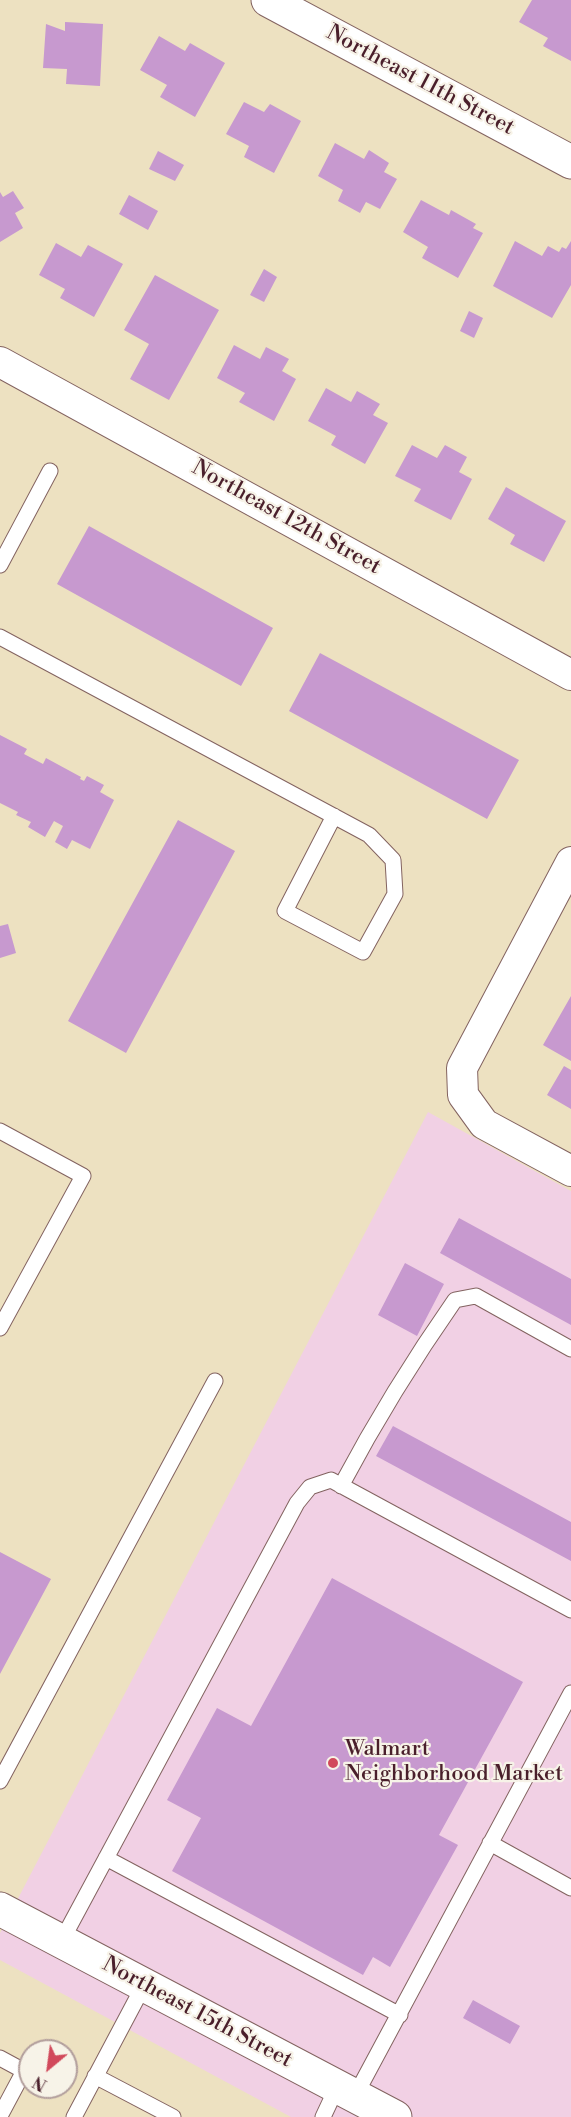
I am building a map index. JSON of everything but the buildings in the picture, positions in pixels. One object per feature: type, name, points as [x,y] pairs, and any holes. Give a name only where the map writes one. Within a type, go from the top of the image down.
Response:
[{"type":"street","name":"Northeast 11th Street","points":[[268,0],[571,162]]},
{"type":"street","name":"Northeast 12th Street","points":[[0,362],[571,675]]},
{"type":"street","points":[[571,862],[462,1068],[463,1095],[484,1124],[571,1171]]},
{"type":"street","name":"Northeast 15th Street","points":[[0,1909],[395,2117]]},
{"type":"lane","points":[[0,565],[50,471]]},
{"type":"lane","points":[[0,637],[334,816],[369,835],[393,860],[395,894],[363,952],[285,911],[334,816]]},
{"type":"lane","points":[[0,1131],[83,1176],[0,1328]]},
{"type":"lane","points":[[341,1486],[364,1442],[425,1342],[455,1300],[476,1296],[571,1350]]},
{"type":"lane","points":[[0,1781],[215,1381]]},
{"type":"lane","points":[[61,1942],[297,1503],[310,1488],[331,1480],[571,1610]]},
{"type":"lane","points":[[323,2117],[346,2092],[400,2016],[571,1693]]},
{"type":"lane","points":[[490,1843],[571,1888]]},
{"type":"lane","points":[[106,1858],[400,2016]]},
{"type":"lane","points":[[74,2117],[144,1985]]},
{"type":"lane","points":[[0,2058],[24,2071],[0,2116]]},
{"type":"lane","points":[[95,2076],[173,2117]]},
{"type":"shaded area","points":[[428,1112],[571,1191],[571,2117],[291,2117],[0,1960],[0,1933]]},
{"type":"place","name":"Walmart Neighborhood Market","points":[[333,1763]]}]
